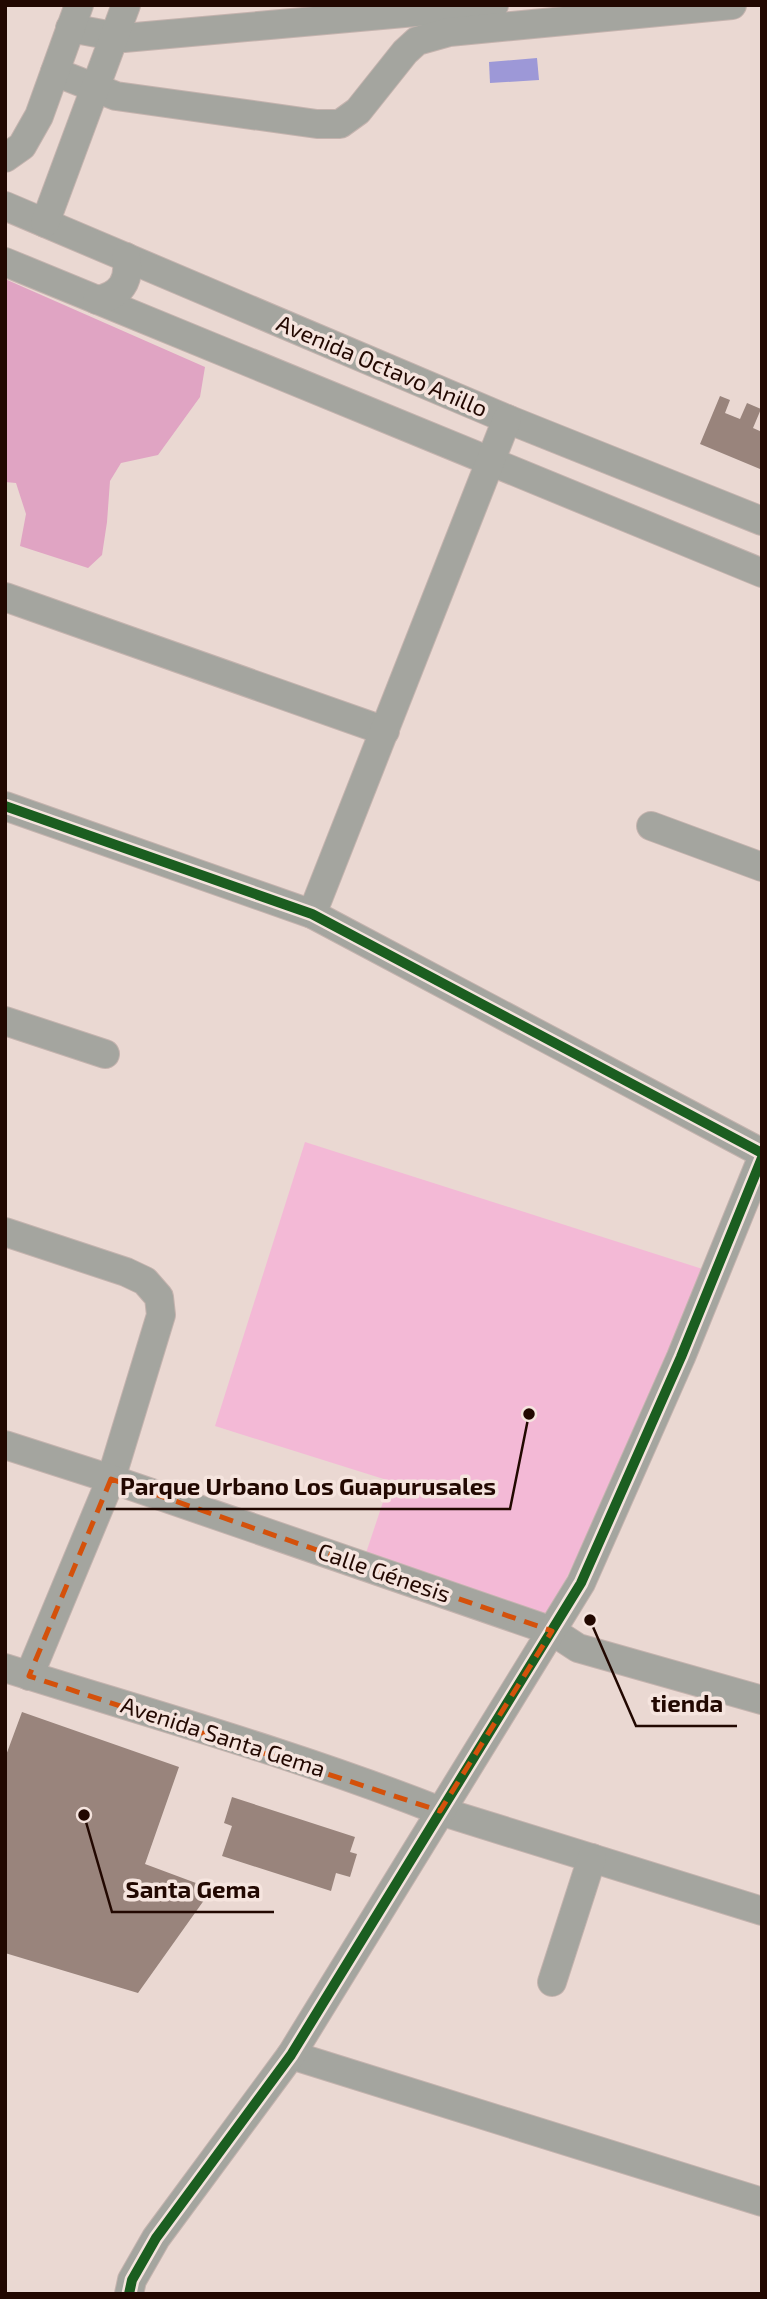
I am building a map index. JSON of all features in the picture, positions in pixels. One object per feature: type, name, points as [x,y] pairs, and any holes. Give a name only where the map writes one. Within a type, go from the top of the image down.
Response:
[{"type":"street","points":[[45,223],[127,5]]},
{"type":"street","points":[[5,158],[22,146],[39,116],[75,17],[114,36],[124,38],[494,5]]},
{"type":"street","points":[[55,72],[116,96],[317,124],[340,124],[358,111],[417,41],[449,32],[732,5]]},
{"type":"street","points":[[387,16],[397,65]]},
{"type":"street","name":"Avenida Octavo Anillo","points":[[5,206],[507,419],[762,521]]},
{"type":"street","points":[[97,300],[107,298],[123,286],[128,267],[126,257]]},
{"type":"street","name":"Avenida Octavo Anillo","points":[[5,262],[762,573]]},
{"type":"street","points":[[312,914],[507,419]]},
{"type":"street","points":[[5,597],[385,731]]},
{"type":"street","points":[[5,806],[312,914],[762,1155],[681,1357],[581,1583],[291,2055],[156,2238],[132,2280],[130,2294]]},
{"type":"street","points":[[651,826],[762,867]]},
{"type":"street","points":[[5,1021],[105,1054]]},
{"type":"street","points":[[5,1232],[126,1272],[145,1281],[159,1297],[161,1315],[110,1479],[17,1672]]},
{"type":"street","name":"Calle Génesis","points":[[5,1445],[552,1631],[578,1648],[762,1700]]},
{"type":"street","name":"Avenida Santa Gema","points":[[17,1672],[223,1736],[395,1793],[440,1811],[762,1911]]},
{"type":"street","points":[[552,1982],[592,1858]]},
{"type":"street","points":[[291,2055],[762,2202]]},
{"type":"highlighted area","points":[[111,1479],[552,1631],[440,1811],[29,1676]]},
{"type":"shaded area","points":[[537,58],[539,80],[490,83],[489,62]]},
{"type":"shaded area","points":[[5,279],[205,367],[200,397],[158,455],[121,463],[110,481],[102,555],[88,568],[20,546],[26,514],[16,483],[5,482]]},
{"type":"shaded area","points":[[305,1142],[715,1273],[547,1618],[365,1556],[390,1481],[215,1426]]},
{"type":"building","points":[[720,396],[730,400],[725,413],[740,419],[747,403],[761,409],[753,428],[762,432],[760,469],[700,444]]},
{"type":"building","points":[[22,1712],[179,1767],[145,1864],[212,1889],[138,1993],[5,1953],[5,1758]]},
{"type":"building","points":[[232,1797],[355,1837],[350,1852],[357,1854],[350,1877],[336,1873],[331,1891],[222,1856],[232,1826],[224,1823]]},
{"type":"cycle path","points":[[5,806],[312,914],[762,1153]]},
{"type":"cycle path","points":[[129,2294],[132,2280],[156,2238],[291,2055],[581,1583],[681,1357],[762,1158]]},
{"type":"place","name":"Parque Urbano Los Guapurusales","points":[[529,1414]]},
{"type":"place","name":"tienda","points":[[590,1620]]},
{"type":"place","name":"Santa Gema","points":[[84,1815]]}]
